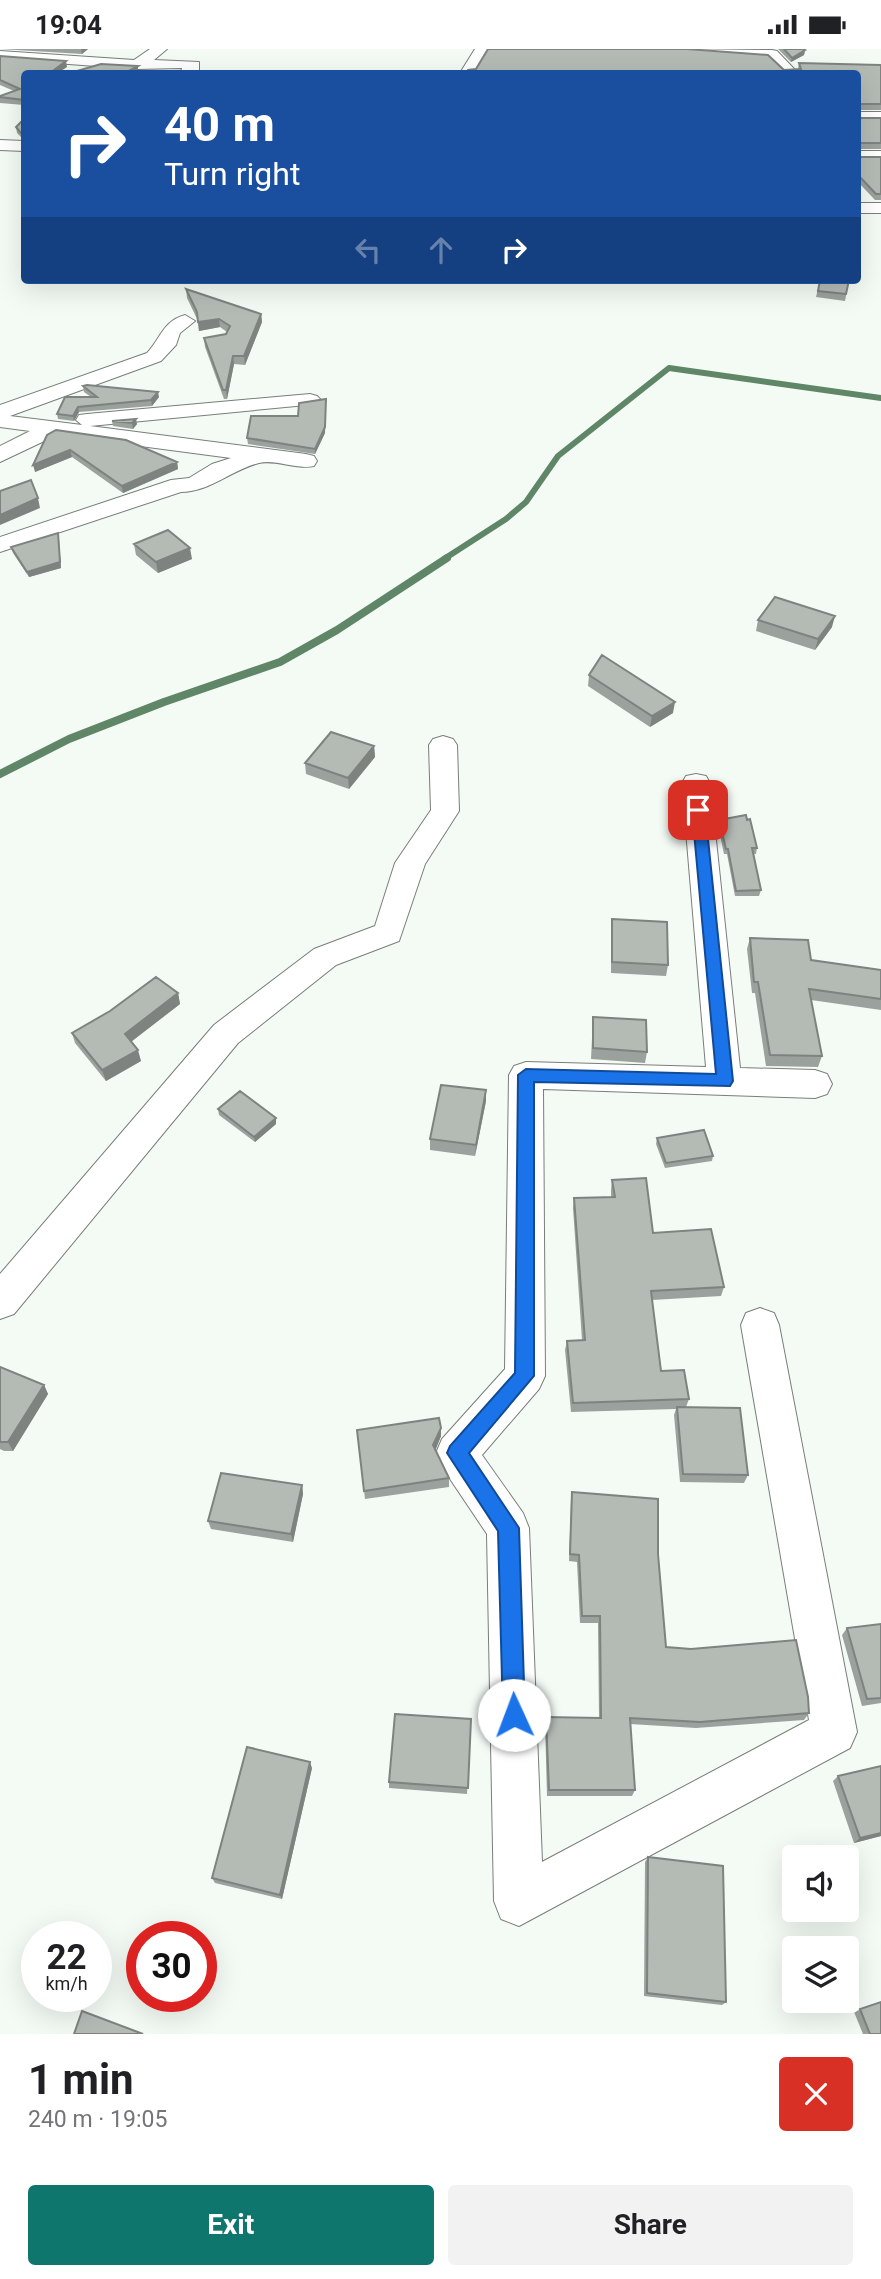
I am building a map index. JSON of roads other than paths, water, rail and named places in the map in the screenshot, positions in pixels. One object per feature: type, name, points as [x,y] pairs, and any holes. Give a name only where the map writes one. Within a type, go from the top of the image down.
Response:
[{"type":"street","points":[[137,65],[160,49]]},
{"type":"street","points":[[469,70],[482,49]]},
{"type":"street","points":[[688,49],[772,54],[788,70]]},
{"type":"street","points":[[0,55],[137,65],[194,65],[189,70]]},
{"type":"street","points":[[861,117],[881,117]]},
{"type":"street","points":[[0,145],[21,146]]},
{"type":"street","points":[[861,156],[881,156]]},
{"type":"street","points":[[861,208],[881,208]]},
{"type":"street","points":[[0,412],[154,358],[166,345],[171,330],[186,331]]},
{"type":"street","points":[[0,455],[42,427],[52,411],[41,399]]},
{"type":"street","points":[[42,427],[310,400]]},
{"type":"street","points":[[0,421],[306,461]]},
{"type":"street","points":[[0,545],[179,485],[194,485],[220,469],[259,455]]},
{"type":"street","points":[[0,1302],[226,1034],[325,957],[388,933],[410,863],[445,810],[443,745]]},
{"type":"street","points":[[696,783],[724,1081]]},
{"type":"street","points":[[760,1325],[834,1732],[519,1901],[508,1528],[457,1453],[525,1376],[526,1075],[815,1084]]},
{"type":"waterway","points":[[444,559],[506,519],[526,502],[558,456],[669,368],[881,398]]},
{"type":"waterway","points":[[0,774],[69,739],[164,702],[280,662],[337,630],[447,558]]}]
